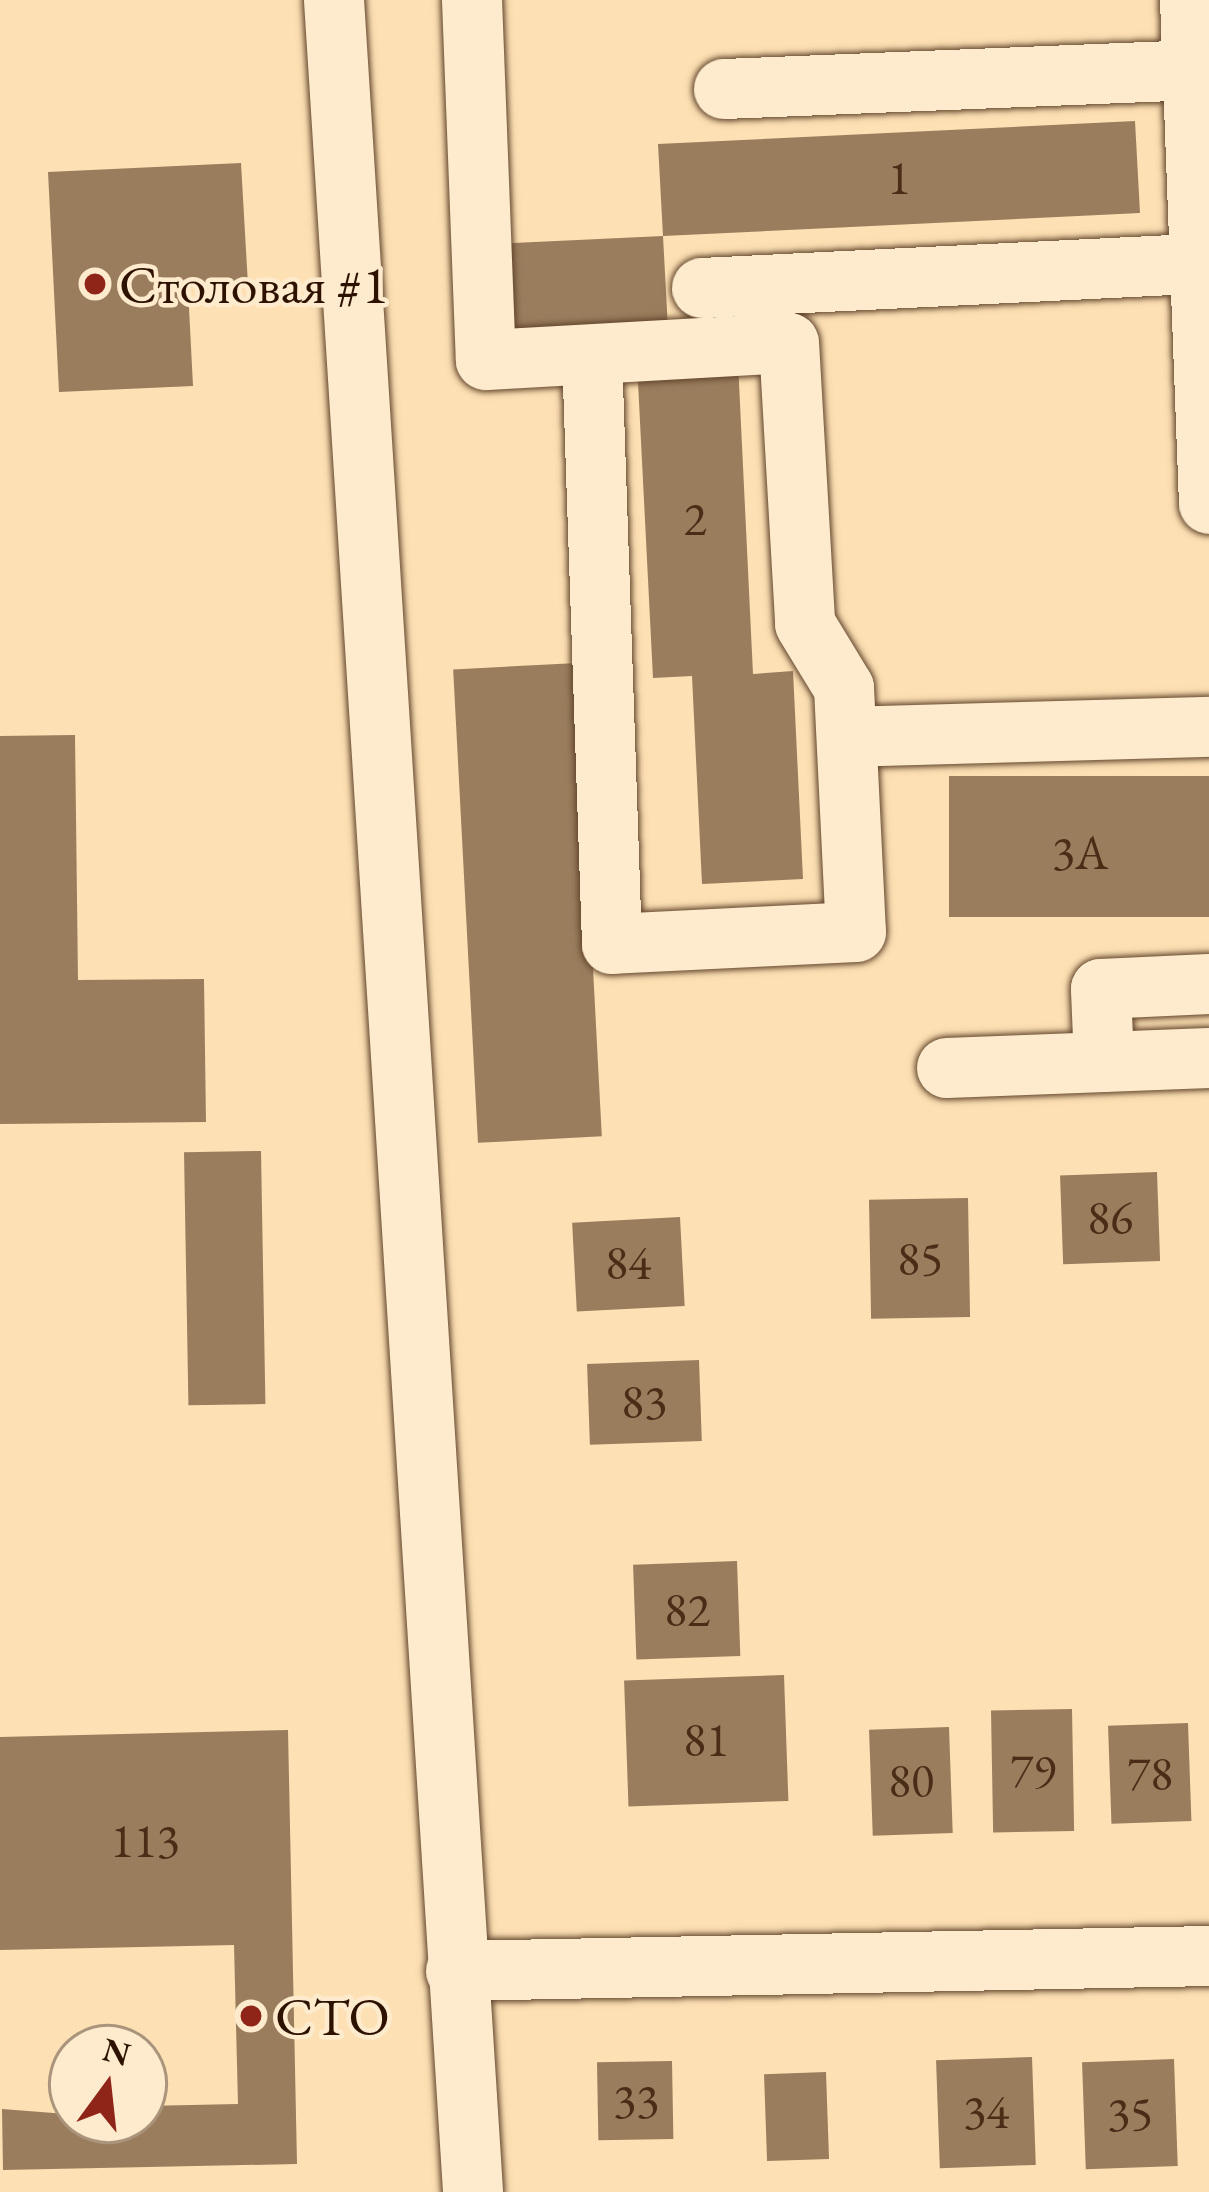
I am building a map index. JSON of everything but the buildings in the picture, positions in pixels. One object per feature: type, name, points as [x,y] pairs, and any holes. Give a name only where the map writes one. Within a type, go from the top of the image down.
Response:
[{"type":"lane","points":[[334,0],[473,2192]]},
{"type":"lane","points":[[472,0],[486,360],[789,344],[805,624],[844,688],[856,932],[612,944],[592,356]]},
{"type":"lane","points":[[1190,0],[1195,264],[1209,504]]},
{"type":"lane","points":[[724,89],[1194,70]]},
{"type":"lane","points":[[702,288],[1195,264]]},
{"type":"lane","points":[[847,737],[1209,727]]},
{"type":"lane","points":[[1104,1062],[1101,989],[1209,984]]},
{"type":"lane","points":[[947,1068],[1209,1058]]},
{"type":"lane","points":[[456,1971],[1209,1956]]},
{"type":"place","name":"Столовая #1","points":[[95,284]]},
{"type":"place","name":"СТО","points":[[251,2016]]}]
